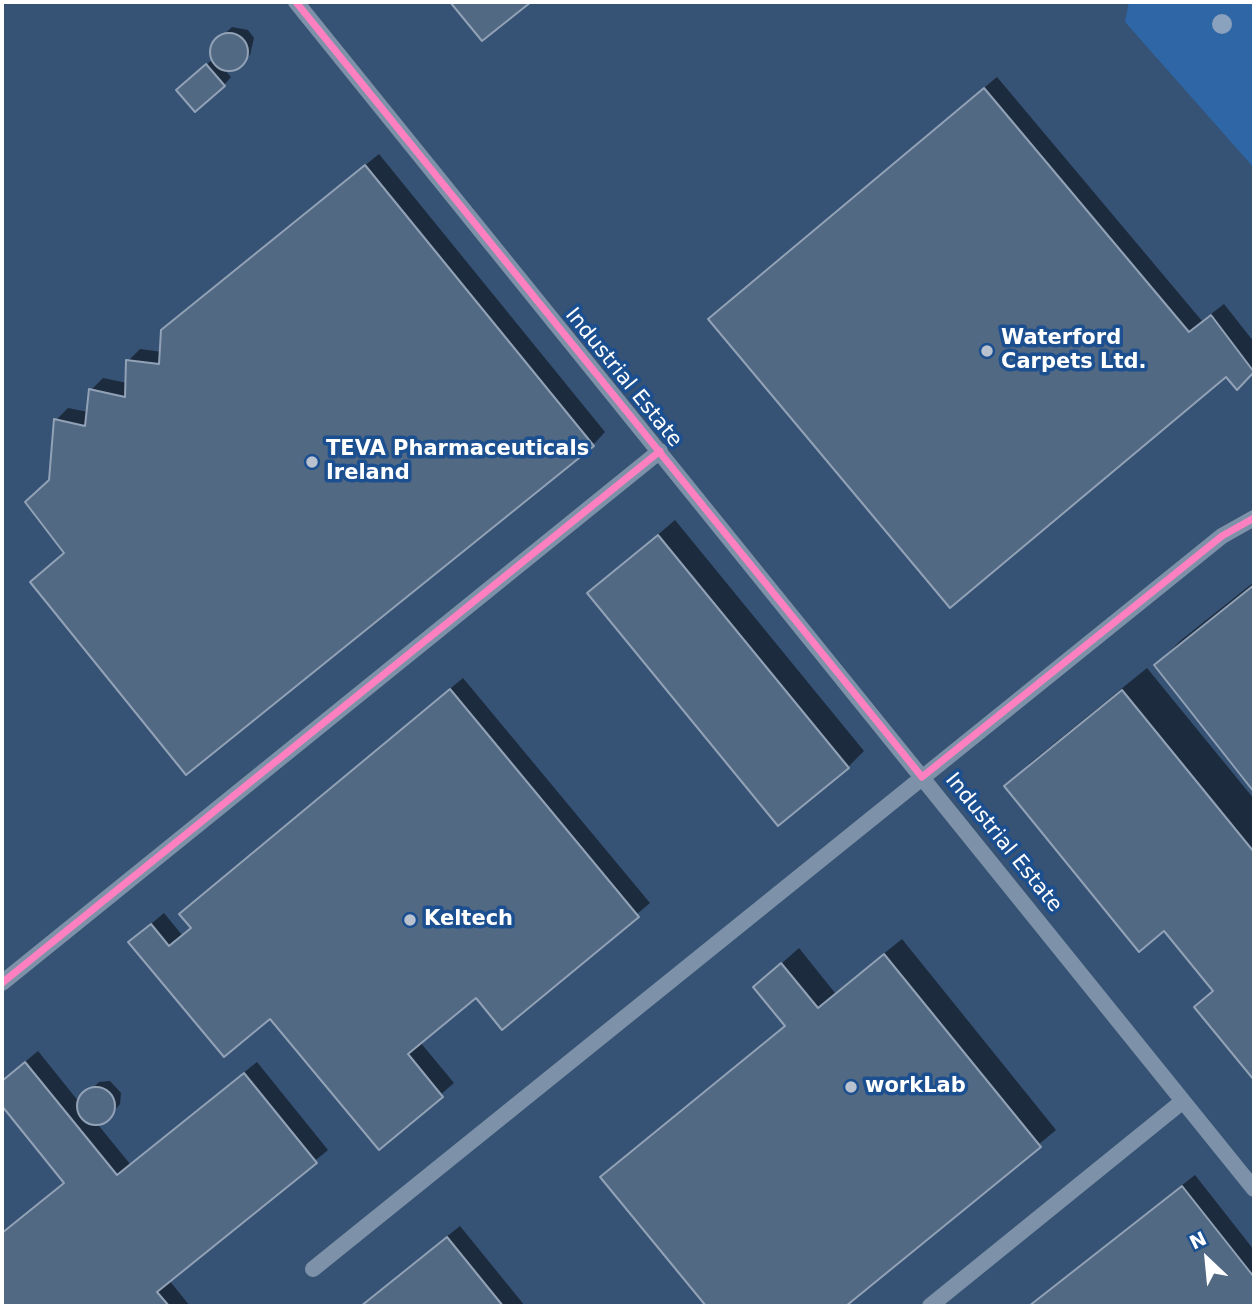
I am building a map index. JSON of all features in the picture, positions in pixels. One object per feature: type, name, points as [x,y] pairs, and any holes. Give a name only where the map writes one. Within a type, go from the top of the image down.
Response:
[{"type":"lane","name":"Industrial Estate","points":[[296,2],[1254,1189]]},
{"type":"lane","points":[[2,983],[660,451]]},
{"type":"lane","points":[[313,1269],[1222,536],[1254,518]]},
{"type":"lane","points":[[930,1306],[1183,1101]]},
{"type":"shaded area","points":[[1129,2],[1254,2],[1254,168],[1125,22]]},
{"type":"building","points":[[450,2],[531,2],[482,41]]},
{"type":"building","points":[[229,33],[242,39],[248,52],[242,65],[229,71],[216,65],[210,52],[216,39]]},
{"type":"building","points":[[206,64],[225,86],[195,112],[176,90]]},
{"type":"building","name":"Waterford Carpets Ltd.","points":[[984,88],[1189,332],[1211,315],[1254,372],[1237,390],[1226,377],[950,608],[708,319]]},
{"type":"building","name":"TEVA Pharmaceuticals Ireland","points":[[365,165],[594,446],[186,775],[30,582],[64,553],[25,502],[49,480],[54,419],[85,426],[89,389],[125,397],[126,360],[159,364],[161,330]]},
{"type":"building","points":[[658,535],[849,768],[778,826],[587,593]]},
{"type":"building","points":[[1254,585],[1254,792],[1154,665]]},
{"type":"building","name":"Keltech","points":[[450,689],[639,917],[502,1030],[476,998],[408,1054],[443,1097],[379,1150],[270,1019],[224,1057],[128,942],[151,924],[169,946],[191,928],[179,914]]},
{"type":"building","points":[[1122,690],[1254,852],[1254,1080],[1194,1007],[1213,991],[1164,931],[1139,952],[1004,786]]},
{"type":"building","name":"workLab","points":[[884,954],[1041,1147],[846,1306],[706,1306],[600,1177],[785,1026],[753,987],[781,963],[818,1008]]},
{"type":"building","points":[[25,1062],[117,1175],[244,1073],[317,1163],[157,1292],[169,1306],[3,1306],[2,1233],[64,1183],[2,1106],[2,1081]]},
{"type":"building","points":[[96,1087],[109,1093],[115,1106],[109,1119],[96,1125],[83,1119],[77,1106],[83,1093]]},
{"type":"building","points":[[1182,1186],[1254,1277],[1254,1306],[1029,1306]]},
{"type":"building","points":[[447,1237],[503,1306],[361,1306]]},
{"type":"cycle path","points":[[296,2],[922,777],[1222,536],[1254,518]]},
{"type":"cycle path","points":[[2,983],[660,451]]},
{"type":"place","name":"Waterford Carpets Ltd.","points":[[987,351]]},
{"type":"place","name":"TEVA Pharmaceuticals Ireland","points":[[312,462]]},
{"type":"place","name":"Keltech","points":[[410,920]]},
{"type":"place","name":"workLab","points":[[851,1087]]}]
